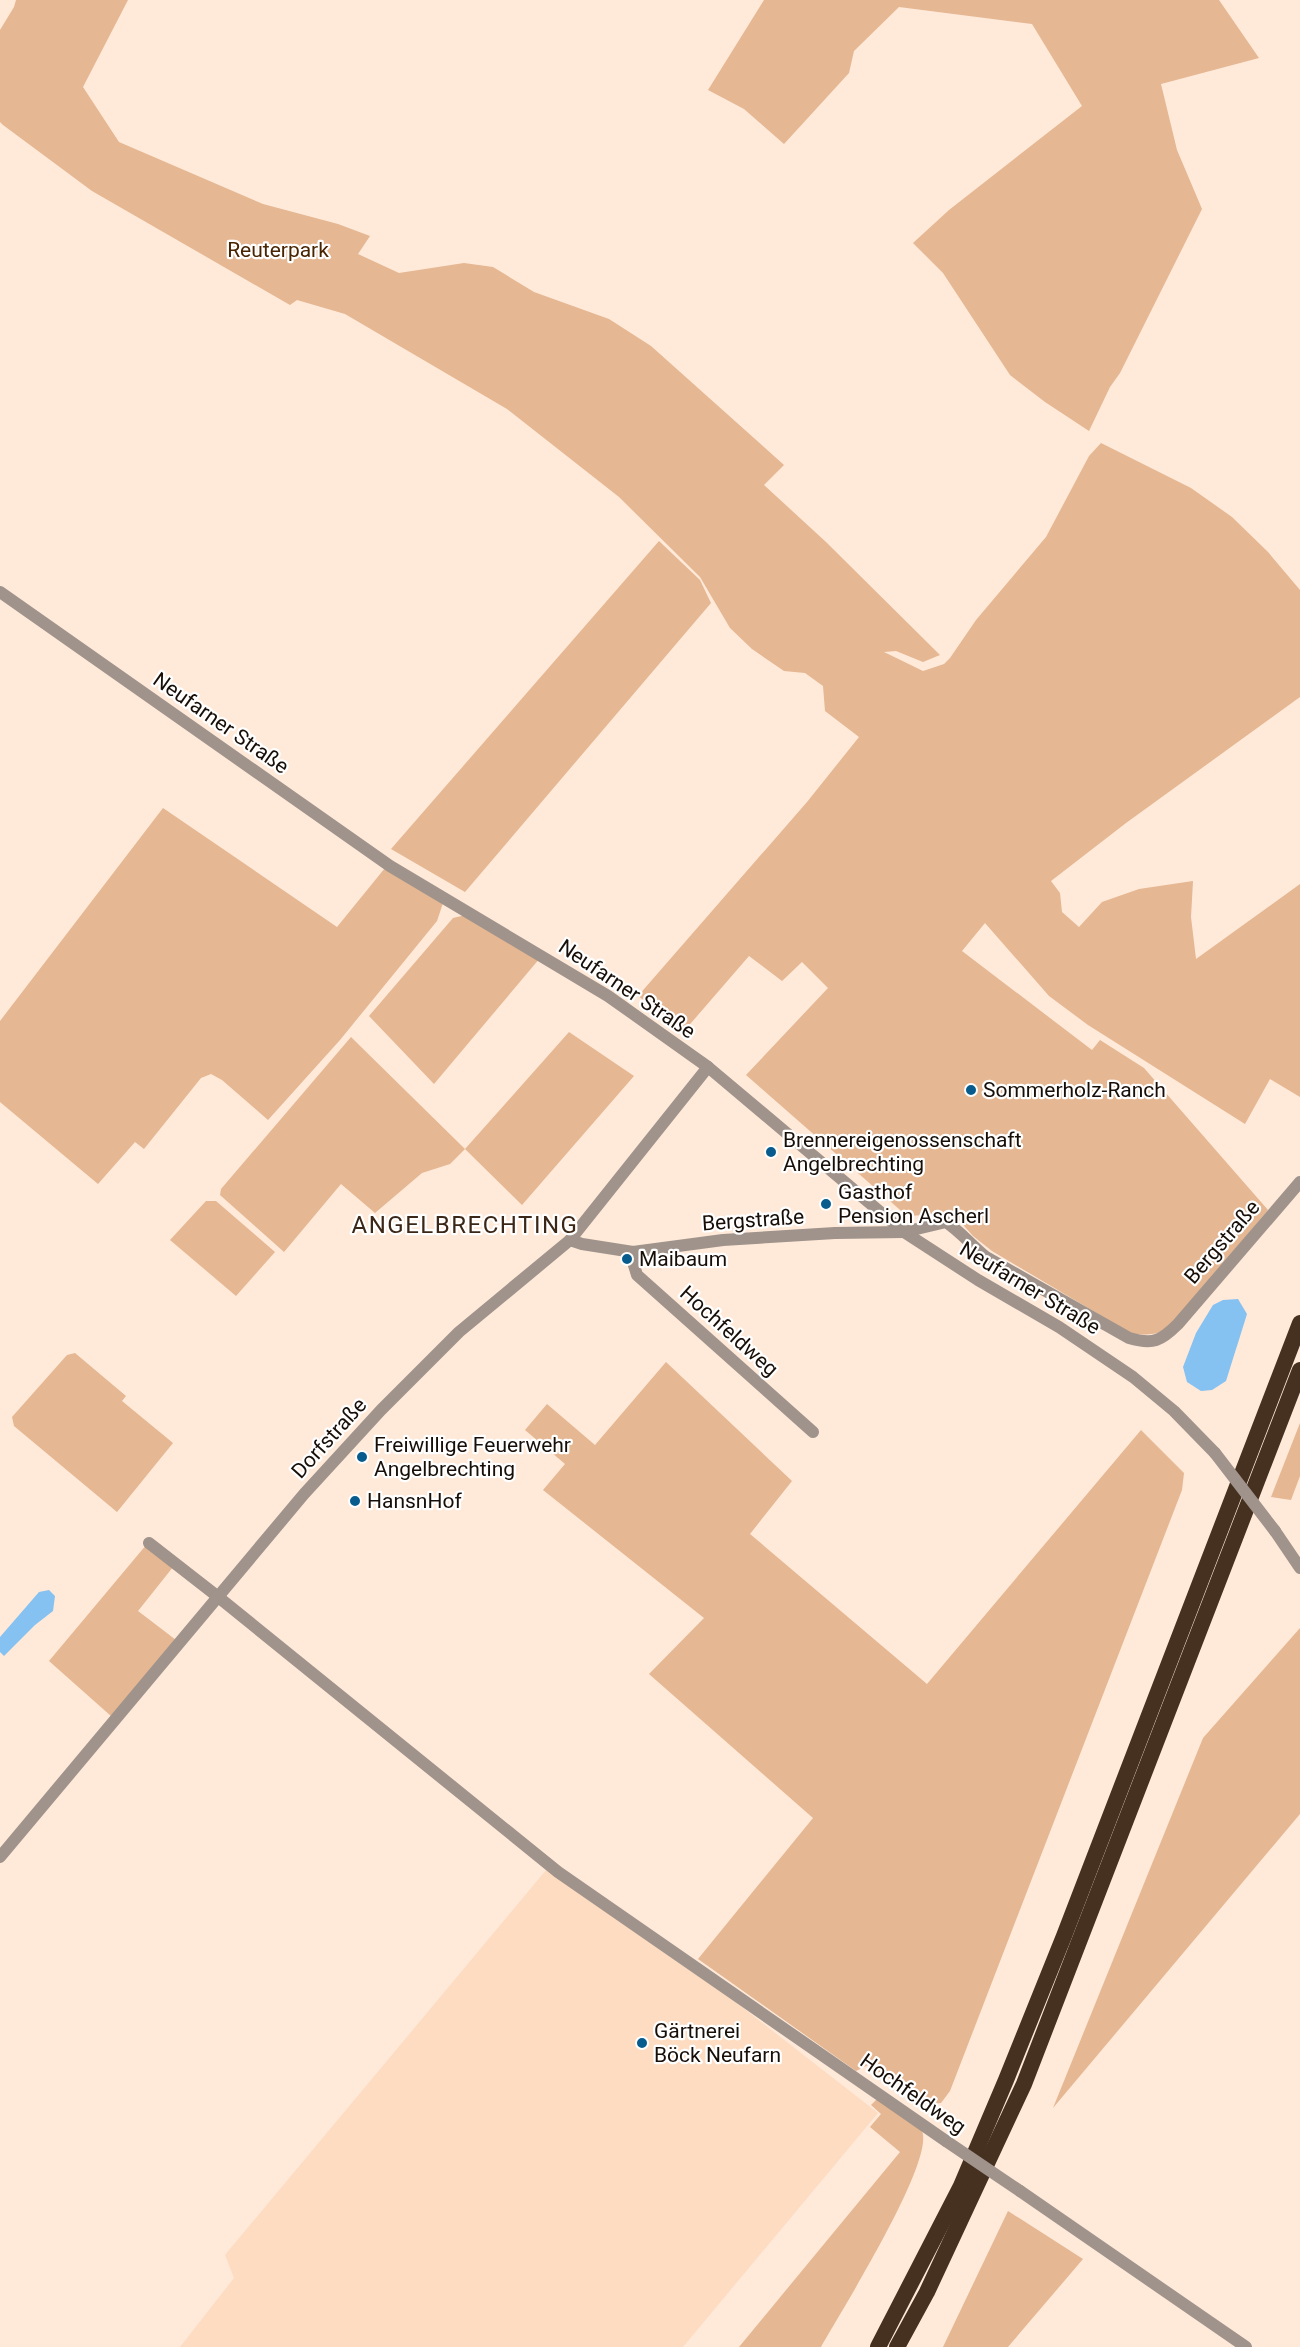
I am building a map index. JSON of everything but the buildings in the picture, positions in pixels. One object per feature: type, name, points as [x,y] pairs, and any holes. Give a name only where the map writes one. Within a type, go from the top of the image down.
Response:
[{"type":"highway","points":[[878,2347],[961,2186],[1006,2080],[1300,1323]]},
{"type":"highway","points":[[897,2347],[927,2292],[1024,2084],[1300,1370]]},
{"type":"street","name":"Neufarner Straße","points":[[0,592],[390,866],[608,996],[708,1067],[904,1232],[978,1280],[1090,1347],[1133,1377],[1213,1450],[1275,1531],[1300,1568]]},
{"type":"street","name":"Dorfstraße","points":[[0,1857],[298,1501],[415,1375],[459,1332],[570,1240],[708,1067]]},
{"type":"street","name":"Bergstraße","points":[[570,1240],[633,1252],[723,1240],[834,1233],[904,1232],[946,1222],[958,1230],[986,1257],[1129,1338],[1152,1342],[1161,1339],[1178,1324],[1300,1182]]},
{"type":"street","name":"Hochfeldweg","points":[[633,1252],[633,1262],[638,1275],[813,1432]]},
{"type":"street","name":"Hochfeldweg","points":[[149,1543],[558,1872],[1246,2347]]},
{"type":"shaded area","points":[[547,1869],[715,1986],[878,2113],[683,2347],[180,2347],[234,2278],[225,2255]]},
{"type":"green space","name":"Reuterpark","points":[[16,0],[128,0],[83,87],[119,142],[263,204],[338,224],[370,236],[358,254],[399,273],[464,263],[493,267],[534,292],[609,319],[651,346],[784,465],[764,485],[826,542],[940,655],[923,662],[896,651],[884,652],[923,671],[944,664],[950,658],[976,620],[1046,537],[1089,456],[1101,443],[1191,488],[1232,517],[1268,552],[1300,590],[1300,697],[1126,823],[1051,881],[1060,893],[1062,912],[1079,927],[1102,902],[1139,889],[1193,881],[1191,917],[1196,959],[1300,884],[1300,1097],[1270,1079],[1245,1124],[1088,1025],[1049,996],[985,923],[962,951],[1092,1050],[1100,1040],[1144,1068],[1268,1210],[1171,1327],[1153,1334],[1132,1334],[992,1251],[973,1236],[957,1218],[944,1214],[907,1216],[746,1075],[828,988],[802,962],[782,981],[749,956],[685,1030],[638,996],[807,802],[859,737],[825,711],[823,686],[805,673],[784,671],[752,649],[730,628],[700,577],[619,497],[507,409],[345,314],[297,300],[290,305],[92,191],[3,125],[0,122],[0,30]]},
{"type":"green space","points":[[764,0],[1219,0],[1259,58],[1161,84],[1177,150],[1202,209],[1089,431],[1010,375],[943,273],[913,243],[949,210],[1082,106],[1032,24],[899,7],[854,51],[849,73],[784,144],[744,109],[708,90]]},
{"type":"green space","points":[[659,541],[700,580],[711,603],[465,892],[391,849]]},
{"type":"green space","points":[[163,808],[337,927],[385,868],[443,903],[437,921],[340,1040],[268,1120],[222,1080],[211,1074],[201,1078],[144,1149],[135,1142],[98,1184],[0,1102],[0,1021]]},
{"type":"green space","points":[[466,915],[540,958],[434,1084],[369,1016],[453,918]]},
{"type":"green space","points":[[569,1032],[634,1076],[522,1205],[465,1149]]},
{"type":"green space","points":[[351,1037],[465,1149],[450,1164],[422,1173],[375,1213],[341,1184],[284,1252],[220,1195],[221,1189]]},
{"type":"green space","points":[[206,1201],[216,1201],[275,1252],[236,1296],[170,1240]]},
{"type":"green space","points":[[75,1353],[126,1396],[122,1401],[173,1443],[117,1512],[14,1426],[12,1417],[67,1355]]},
{"type":"green space","points":[[666,1362],[792,1481],[750,1534],[927,1684],[1141,1430],[1184,1473],[1182,1490],[950,2091],[941,2103],[931,2104],[868,2065],[856,2071],[698,1959],[813,1818],[649,1674],[704,1618],[543,1490],[565,1464],[525,1430],[547,1404],[595,1445]]},
{"type":"green space","points":[[1300,1423],[1300,1476],[1291,1500],[1271,1497]]},
{"type":"green space","points":[[147,1544],[173,1567],[138,1611],[176,1640],[111,1716],[49,1661]]},
{"type":"green space","points":[[1300,1628],[1300,1814],[1053,2108],[1203,1738]]},
{"type":"green space","points":[[878,2098],[902,2112],[919,2126],[922,2131],[922,2148],[901,2204],[865,2272],[821,2347],[739,2347],[900,2152],[870,2127],[881,2114],[871,2105]]},
{"type":"green space","points":[[1008,2211],[1083,2259],[1008,2347],[943,2347]]},
{"type":"water","points":[[1238,1299],[1247,1314],[1226,1381],[1212,1390],[1201,1391],[1187,1382],[1183,1367],[1196,1333],[1213,1305],[1223,1300]]},
{"type":"water","points":[[49,1590],[55,1596],[53,1611],[35,1625],[4,1656],[0,1652],[0,1637],[39,1592]]},
{"type":"place","name":"Sommerholz-Ranch","points":[[971,1090]]},
{"type":"place","name":"Brennereigenossenschaft Angelbrechting","points":[[771,1152]]},
{"type":"place","name":"Gasthof Pension Ascherl","points":[[826,1204]]},
{"type":"place","name":"Maibaum","points":[[627,1259]]},
{"type":"place","name":"Freiwillige Feuerwehr Angelbrechting","points":[[362,1457]]},
{"type":"place","name":"HansnHof","points":[[355,1501]]},
{"type":"place","name":"Gärtnerei Böck Neufarn","points":[[642,2043]]},
{"type":"district","name":"ANGELBRECHTING","points":[[465,1225]]}]
